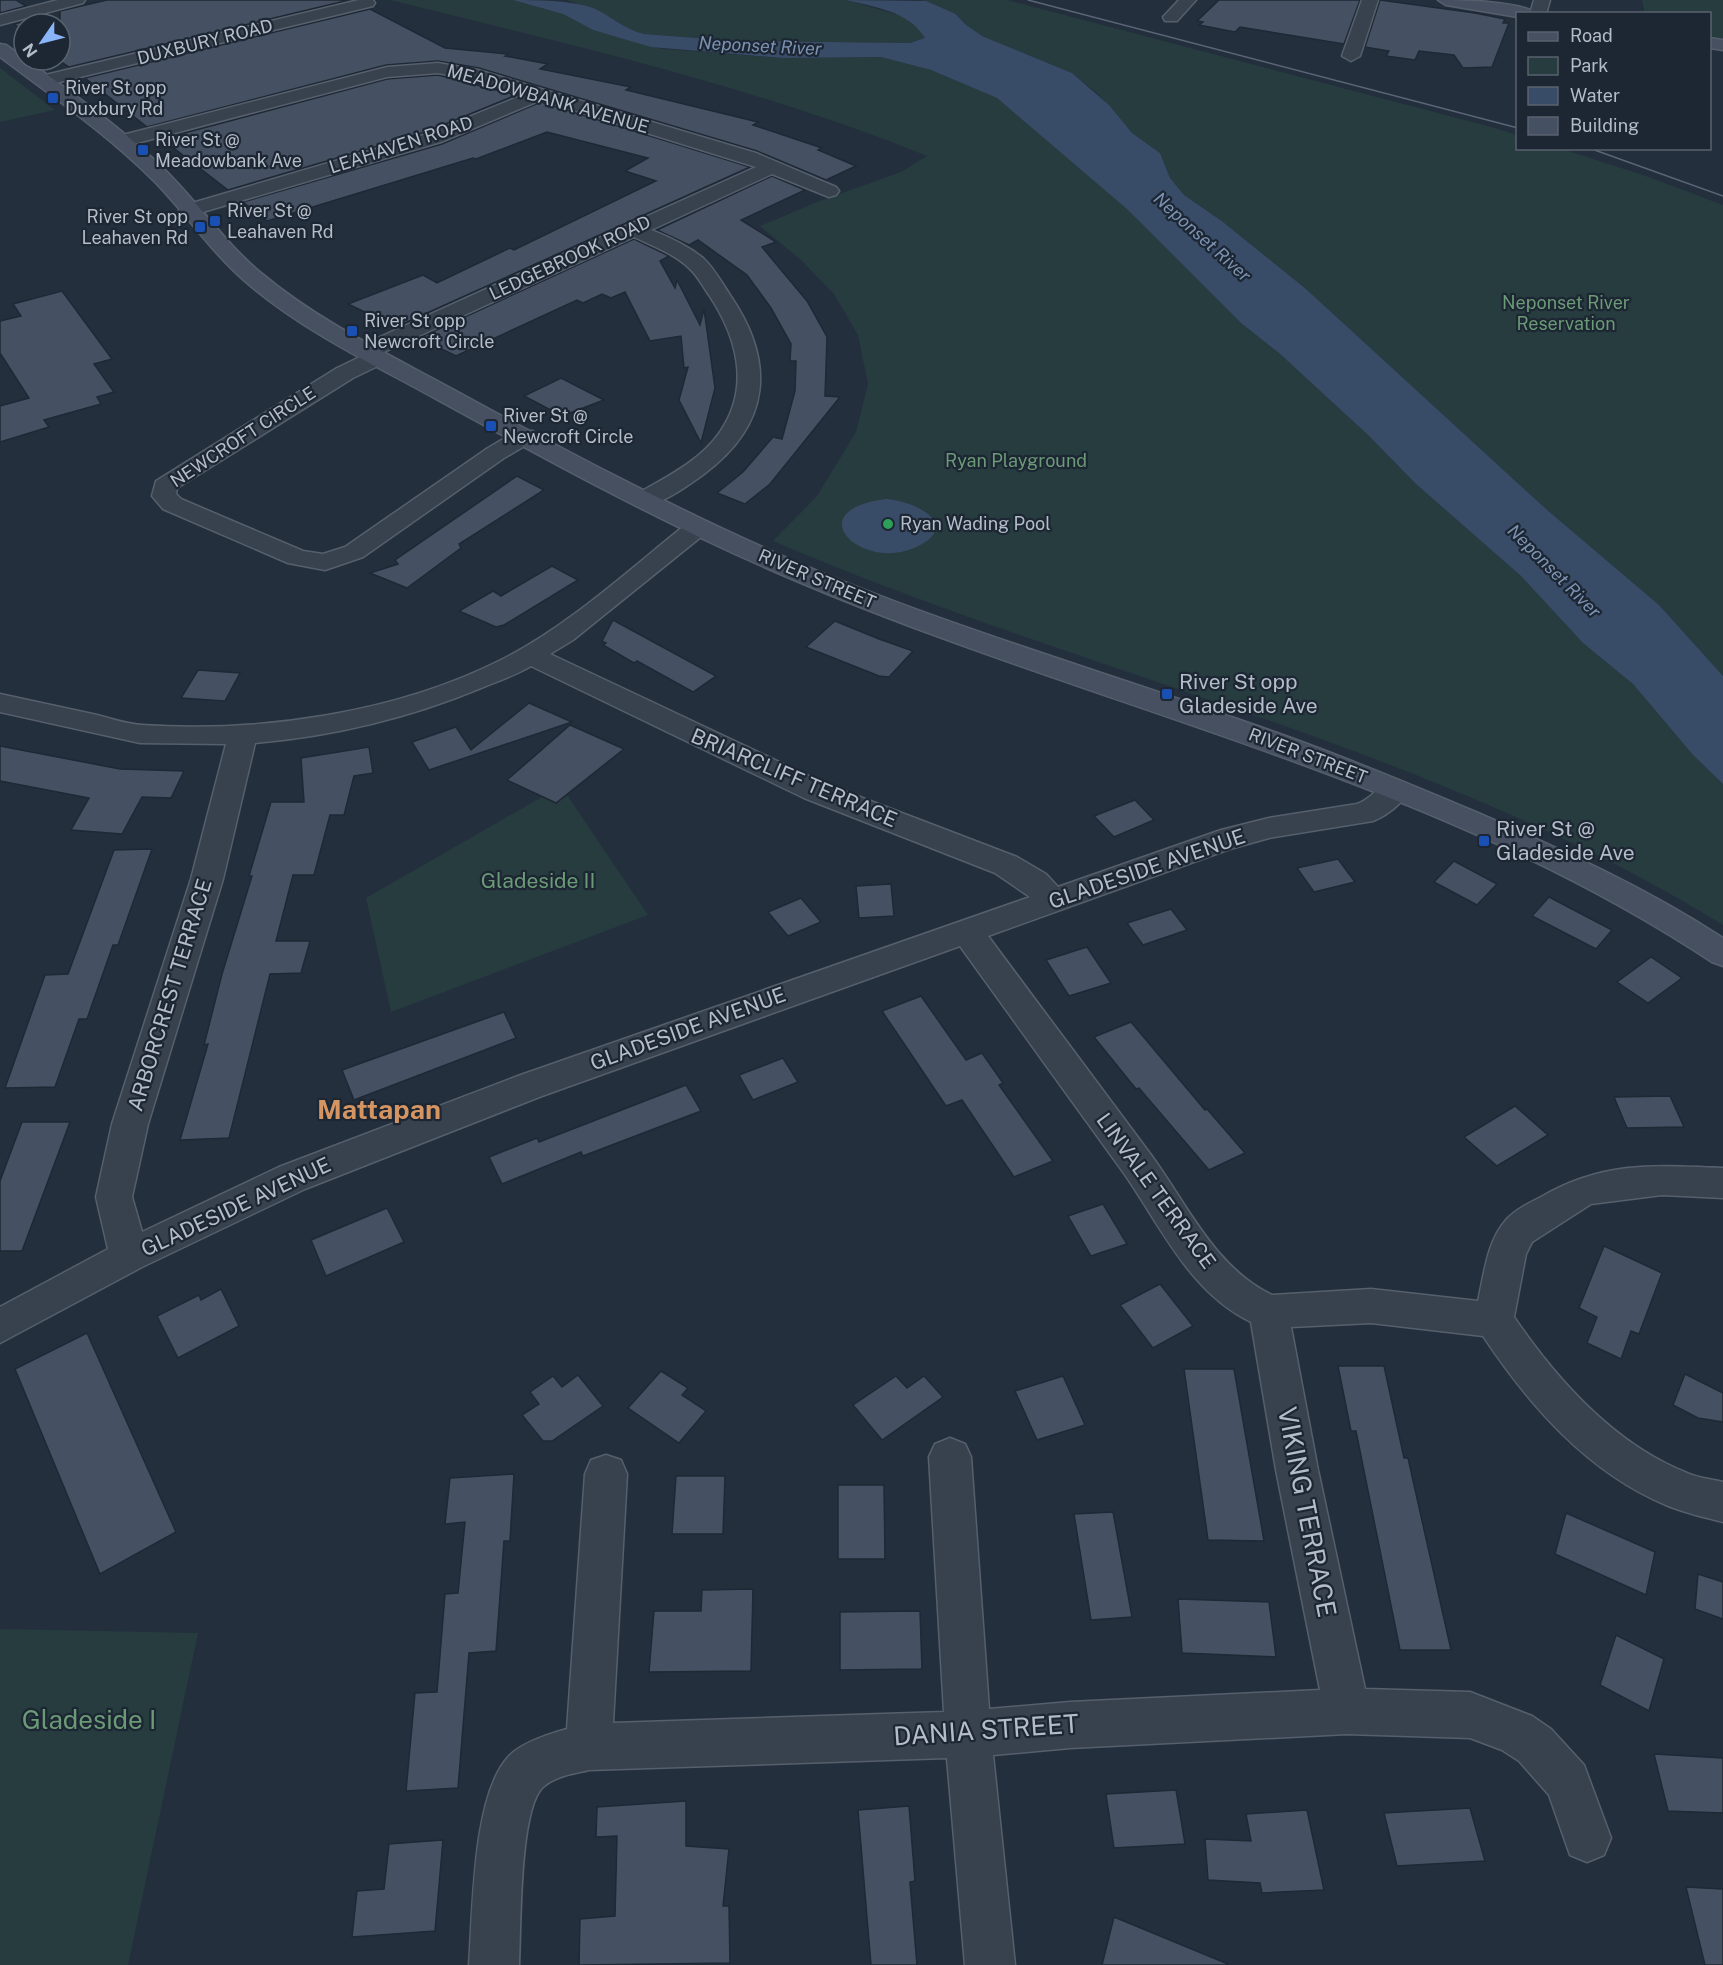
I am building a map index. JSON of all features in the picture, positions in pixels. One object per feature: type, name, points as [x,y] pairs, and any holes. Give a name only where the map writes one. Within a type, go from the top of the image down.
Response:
[{"type":"main road","points":[[1446,0],[1516,12]]},
{"type":"main road","name":"RIVER STREET","points":[[0,49],[122,141],[159,175],[189,210],[263,285],[307,316],[644,500],[698,527],[913,619],[1268,741],[1395,790],[1525,845],[1602,883],[1723,954]]},
{"type":"street","points":[[0,20],[77,0]]},
{"type":"street","points":[[1171,17],[1188,0]]},
{"type":"street","points":[[1351,56],[1370,0]]},
{"type":"street","name":"DUXBURY ROAD","points":[[43,81],[367,3]]},
{"type":"street","name":"MEADOWBANK AVENUE","points":[[122,141],[396,71],[438,68],[472,74],[541,94],[774,166],[829,190]]},
{"type":"street","name":"LEAHAVEN ROAD","points":[[189,210],[434,138],[541,94]]},
{"type":"street","name":"LEDGEBROOK ROAD","points":[[373,354],[632,229],[774,166]]},
{"type":"street","points":[[632,229],[664,243],[698,265],[742,330],[750,364],[747,399],[737,422],[724,442],[692,470],[644,500]]},
{"type":"street","name":"NEWCROFT CIRCLE","points":[[373,354],[177,476],[165,486],[164,496],[172,504],[297,558],[325,562],[354,552],[496,453],[525,436]]},
{"type":"street","points":[[0,703],[140,734],[243,735],[298,730],[357,719],[469,684],[532,655],[563,634],[698,527]]},
{"type":"street","name":"BRIARCLIFF TERRACE","points":[[532,655],[562,672],[787,779],[1006,865],[1035,882],[1053,901]]},
{"type":"street","name":"ARBORCREST TERRACE","points":[[129,1256],[114,1197],[130,1124],[207,879],[243,735]]},
{"type":"street","name":"GLADESIDE AVENUE","points":[[0,1326],[129,1256],[292,1178],[530,1086],[966,930],[1244,834],[1362,814],[1376,809],[1395,790]]},
{"type":"street","name":"LINVALE TERRACE","points":[[966,930],[1141,1169],[1204,1263],[1244,1300],[1269,1312]]},
{"type":"street","points":[[1723,1183],[1662,1180],[1608,1185],[1582,1191],[1539,1216],[1519,1231],[1507,1253],[1494,1320],[1516,1354],[1552,1398],[1617,1455],[1679,1490],[1723,1502]]},
{"type":"street","points":[[1269,1312],[1371,1306],[1494,1320]]},
{"type":"street","name":"VIKING TERRACE","points":[[1269,1312],[1300,1481],[1347,1711]]},
{"type":"street","points":[[950,1457],[968,1734],[990,1965]]},
{"type":"street","points":[[589,1747],[606,1474]]},
{"type":"street","name":"DANIA STREET","points":[[494,1965],[504,1834],[510,1797],[524,1773],[549,1756],[589,1747],[968,1734],[1070,1725],[1347,1711],[1470,1715],[1516,1732],[1535,1745],[1568,1781],[1587,1838]]},
{"type":"green space","name":"Ryan Playground","points":[[390,0],[513,0],[563,14],[593,30],[663,49],[782,58],[881,57],[931,70],[997,98],[1128,209],[1241,323],[1279,353],[1368,435],[1416,484],[1521,576],[1583,643],[1633,684],[1693,755],[1723,784],[1723,925],[1611,862],[1495,808],[1376,760],[1256,716],[892,589],[773,541],[817,496],[856,432],[868,384],[858,335],[834,294],[801,260],[760,226],[817,202],[901,172],[927,156],[796,108],[729,88],[594,51]]},
{"type":"green space","points":[[567,0],[846,0],[902,16],[919,29],[925,38],[910,43],[737,41],[644,34],[630,30],[606,15]]},
{"type":"green space","name":"Neponset River Reservation","points":[[921,0],[1007,0],[1495,128],[1516,135],[1516,150],[1565,150],[1646,176],[1723,205],[1723,676],[1659,605],[1546,509],[1306,289],[1223,222],[1184,195],[1170,178],[1160,153],[1132,133],[1098,94],[1072,73],[982,36],[965,24],[957,14]]},
{"type":"green space","points":[[1642,0],[1723,0],[1723,38],[1711,36],[1711,12],[1645,12]]},
{"type":"green space","points":[[0,68],[55,110],[0,122]]},
{"type":"green space","name":"Gladeside II","points":[[561,786],[648,915],[391,1012],[366,898]]},
{"type":"green space","name":"Gladeside I","points":[[0,1629],[198,1633],[128,1965],[0,1965]]},
{"type":"water","name":"Neponset River","points":[[513,0],[554,1],[584,5],[644,34],[737,41],[910,43],[925,38],[910,22],[879,8],[846,0],[926,1],[956,14],[965,24],[982,36],[1072,73],[1109,105],[1132,133],[1160,153],[1170,178],[1184,195],[1223,222],[1306,289],[1546,509],[1659,605],[1723,676],[1723,784],[1693,755],[1633,684],[1583,643],[1521,576],[1416,484],[1368,435],[1279,353],[1241,323],[1127,209],[997,98],[931,70],[881,57],[782,58],[651,47],[593,30],[563,14]]},
{"type":"water","name":"Ryan Wading Pool","points":[[886,499],[910,504],[930,516],[935,523],[935,531],[928,540],[914,548],[894,553],[874,552],[858,546],[847,536],[842,525],[846,515],[860,505]]},
{"type":"building","points":[[0,0],[16,0],[26,6],[0,13]]},
{"type":"building","points":[[107,0],[349,0],[72,66],[72,12],[60,11]]},
{"type":"building","points":[[1219,0],[1360,0],[1344,44],[1240,27],[1235,32],[1199,25],[1203,22],[1197,21]]},
{"type":"building","points":[[1380,0],[1475,13],[1505,19],[1503,23],[1509,23],[1492,67],[1463,68],[1454,55],[1419,51],[1415,60],[1386,56],[1389,51],[1365,47]]},
{"type":"building","points":[[370,9],[445,48],[508,54],[505,56],[548,64],[540,69],[631,87],[626,90],[758,122],[753,125],[822,148],[818,150],[856,166],[826,180],[757,151],[479,68],[438,61],[386,65],[147,127],[85,78]]},
{"type":"building","points":[[438,75],[516,95],[426,132],[228,190],[162,139],[387,79]]},
{"type":"building","points":[[541,102],[750,167],[396,327],[348,304],[423,275],[437,283],[510,248],[514,250],[656,181],[625,171],[648,158],[547,132],[476,159],[473,158],[267,221],[243,202],[442,144]]},
{"type":"building","points":[[772,176],[805,190],[741,220],[776,242],[762,247],[807,301],[827,337],[825,396],[840,397],[770,484],[745,504],[717,493],[743,472],[773,437],[782,439],[795,391],[796,361],[790,361],[791,344],[771,308],[747,275],[698,240],[689,245],[657,230]]},
{"type":"building","points":[[634,239],[669,256],[660,261],[675,288],[677,280],[700,325],[704,309],[715,388],[701,443],[679,400],[688,367],[684,368],[681,336],[650,341],[625,292],[611,298],[602,294],[583,303],[577,300],[456,356],[419,338]]},
{"type":"building","points":[[62,291],[112,359],[94,364],[114,392],[97,397],[101,404],[44,420],[49,427],[0,442],[0,406],[29,398],[0,353],[0,321],[21,316],[13,304]]},
{"type":"building","points":[[561,378],[604,400],[562,416],[524,396]]},
{"type":"building","points":[[517,476],[544,490],[459,544],[461,548],[407,588],[370,573],[398,564],[395,560]]},
{"type":"building","points":[[552,566],[578,580],[504,625],[496,627],[459,611],[493,591],[501,596]]},
{"type":"building","points":[[613,620],[716,676],[693,692],[637,661],[634,663],[603,645],[606,643],[602,641]]},
{"type":"building","points":[[835,621],[913,651],[889,677],[879,676],[806,647]]},
{"type":"building","points":[[198,670],[240,673],[225,701],[181,698]]},
{"type":"building","points":[[529,703],[572,722],[429,770],[412,742],[456,727],[471,750]]},
{"type":"building","points":[[570,725],[624,749],[556,803],[507,780]]},
{"type":"building","points":[[0,746],[120,769],[184,771],[171,798],[142,797],[122,834],[71,830],[89,798],[0,781]]},
{"type":"building","points":[[369,747],[373,773],[354,776],[344,815],[330,815],[314,875],[293,875],[276,941],[310,941],[301,973],[270,974],[229,1138],[180,1140],[208,1044],[204,1045],[222,974],[252,876],[249,876],[271,802],[304,802],[301,758]]},
{"type":"building","points":[[1135,800],[1154,820],[1114,837],[1094,816]]},
{"type":"building","points":[[152,849],[118,945],[113,945],[87,1019],[79,1019],[55,1087],[5,1088],[45,975],[68,974],[114,850]]},
{"type":"building","points":[[1338,859],[1355,882],[1314,892],[1297,868]]},
{"type":"building","points":[[1454,861],[1497,884],[1477,905],[1434,882]]},
{"type":"building","points":[[891,884],[894,916],[859,918],[856,886]]},
{"type":"building","points":[[1549,897],[1612,930],[1596,949],[1532,916]]},
{"type":"building","points":[[801,898],[821,922],[788,936],[768,912]]},
{"type":"building","points":[[1171,909],[1187,930],[1143,945],[1127,923]]},
{"type":"building","points":[[1087,947],[1111,983],[1069,996],[1046,960]]},
{"type":"building","points":[[1651,957],[1682,978],[1648,1003],[1617,982]]},
{"type":"building","points":[[921,996],[966,1060],[982,1053],[1003,1083],[999,1085],[1053,1161],[1014,1177],[962,1100],[946,1106],[882,1011]]},
{"type":"building","points":[[504,1012],[516,1038],[354,1100],[342,1070]]},
{"type":"building","points":[[1131,1022],[1205,1110],[1207,1109],[1245,1153],[1209,1170],[1139,1088],[1136,1089],[1094,1037]]},
{"type":"building","points":[[783,1058],[798,1082],[753,1100],[739,1075]]},
{"type":"building","points":[[686,1085],[701,1111],[583,1156],[581,1152],[502,1184],[489,1157],[537,1138],[539,1142]]},
{"type":"building","points":[[1670,1096],[1684,1127],[1627,1128],[1614,1097]]},
{"type":"building","points":[[1515,1106],[1548,1135],[1497,1166],[1464,1137]]},
{"type":"building","points":[[22,1122],[70,1122],[22,1251],[0,1251],[0,1181]]},
{"type":"building","points":[[1103,1204],[1127,1244],[1091,1256],[1068,1216]]},
{"type":"building","points":[[387,1208],[404,1242],[326,1276],[311,1240]]},
{"type":"building","points":[[1604,1246],[1662,1273],[1639,1334],[1631,1331],[1621,1359],[1587,1343],[1597,1317],[1579,1308]]},
{"type":"building","points":[[1160,1284],[1193,1326],[1153,1348],[1120,1305]]},
{"type":"building","points":[[221,1289],[239,1326],[178,1358],[157,1316],[199,1295],[201,1300]]},
{"type":"building","points":[[87,1333],[176,1532],[100,1574],[15,1369]]},
{"type":"building","points":[[1338,1366],[1384,1366],[1404,1458],[1408,1458],[1451,1650],[1400,1650],[1356,1431],[1351,1431]]},
{"type":"building","points":[[1184,1369],[1234,1369],[1264,1541],[1208,1540]]},
{"type":"building","points":[[661,1371],[688,1388],[682,1395],[706,1411],[679,1443],[628,1408]]},
{"type":"building","points":[[1685,1374],[1723,1393],[1723,1422],[1698,1418],[1673,1405]]},
{"type":"building","points":[[578,1375],[603,1406],[552,1441],[543,1441],[522,1415],[539,1404],[530,1392],[553,1376],[562,1387]]},
{"type":"building","points":[[896,1376],[907,1388],[924,1376],[943,1397],[882,1440],[853,1405]]},
{"type":"building","points":[[1063,1376],[1085,1425],[1037,1440],[1015,1391]]},
{"type":"building","points":[[514,1474],[510,1541],[504,1541],[496,1651],[469,1653],[458,1788],[406,1791],[415,1693],[437,1692],[445,1594],[458,1593],[465,1522],[445,1524],[450,1478]]},
{"type":"building","points":[[676,1476],[725,1476],[723,1534],[672,1534]]},
{"type":"building","points":[[838,1485],[884,1485],[885,1559],[838,1559]]},
{"type":"building","points":[[1113,1512],[1132,1617],[1091,1620],[1074,1514]]},
{"type":"building","points":[[1566,1513],[1655,1552],[1646,1595],[1555,1554]]},
{"type":"building","points":[[1698,1574],[1723,1582],[1723,1619],[1695,1609]]},
{"type":"building","points":[[753,1589],[751,1671],[649,1672],[654,1611],[701,1611],[702,1590]]},
{"type":"building","points":[[1178,1599],[1269,1602],[1276,1657],[1182,1653]]},
{"type":"building","points":[[920,1611],[922,1669],[840,1670],[840,1612]]},
{"type":"building","points":[[1616,1635],[1664,1659],[1649,1711],[1600,1685]]},
{"type":"building","points":[[1654,1754],[1723,1758],[1723,1813],[1668,1811]]},
{"type":"building","points":[[1176,1790],[1185,1844],[1114,1848],[1106,1794]]},
{"type":"building","points":[[686,1801],[686,1846],[729,1849],[723,1906],[729,1906],[730,1963],[579,1965],[580,1919],[615,1916],[617,1836],[596,1837],[597,1807]]},
{"type":"building","points":[[909,1806],[915,1881],[910,1882],[917,1965],[871,1965],[858,1810]]},
{"type":"building","points":[[1470,1808],[1485,1861],[1397,1866],[1384,1813]]},
{"type":"building","points":[[1307,1810],[1324,1890],[1262,1893],[1260,1883],[1208,1880],[1205,1839],[1251,1841],[1246,1814]]},
{"type":"building","points":[[443,1840],[435,1931],[352,1937],[357,1891],[384,1889],[389,1844]]},
{"type":"building","points":[[1686,1887],[1723,1889],[1723,1965],[1705,1965]]},
{"type":"building","points":[[1114,1917],[1228,1964],[1228,1965],[1102,1965]]},
{"type":"tram line","points":[[1028,0],[1516,127]]},
{"type":"tram line","points":[[1595,150],[1723,196]]},
{"type":"place","name":"River St opp Duxbury Rd","points":[[53,98]]},
{"type":"place","name":"River St @ Meadowbank Ave","points":[[143,150]]},
{"type":"place","name":"River St @ Leahaven Rd","points":[[215,221]]},
{"type":"place","name":"River St opp Leahaven Rd","points":[[200,227]]},
{"type":"place","name":"River St opp Newcroft Circle","points":[[352,331]]},
{"type":"place","name":"River St @ Newcroft Circle","points":[[491,426]]},
{"type":"place","name":"Ryan Wading Pool","points":[[888,524]]},
{"type":"place","name":"River St opp Gladeside Ave","points":[[1167,694]]},
{"type":"place","name":"River St @ Gladeside Ave","points":[[1484,841]]},
{"type":"district","name":"Mattapan","points":[[379,1110]]}]
